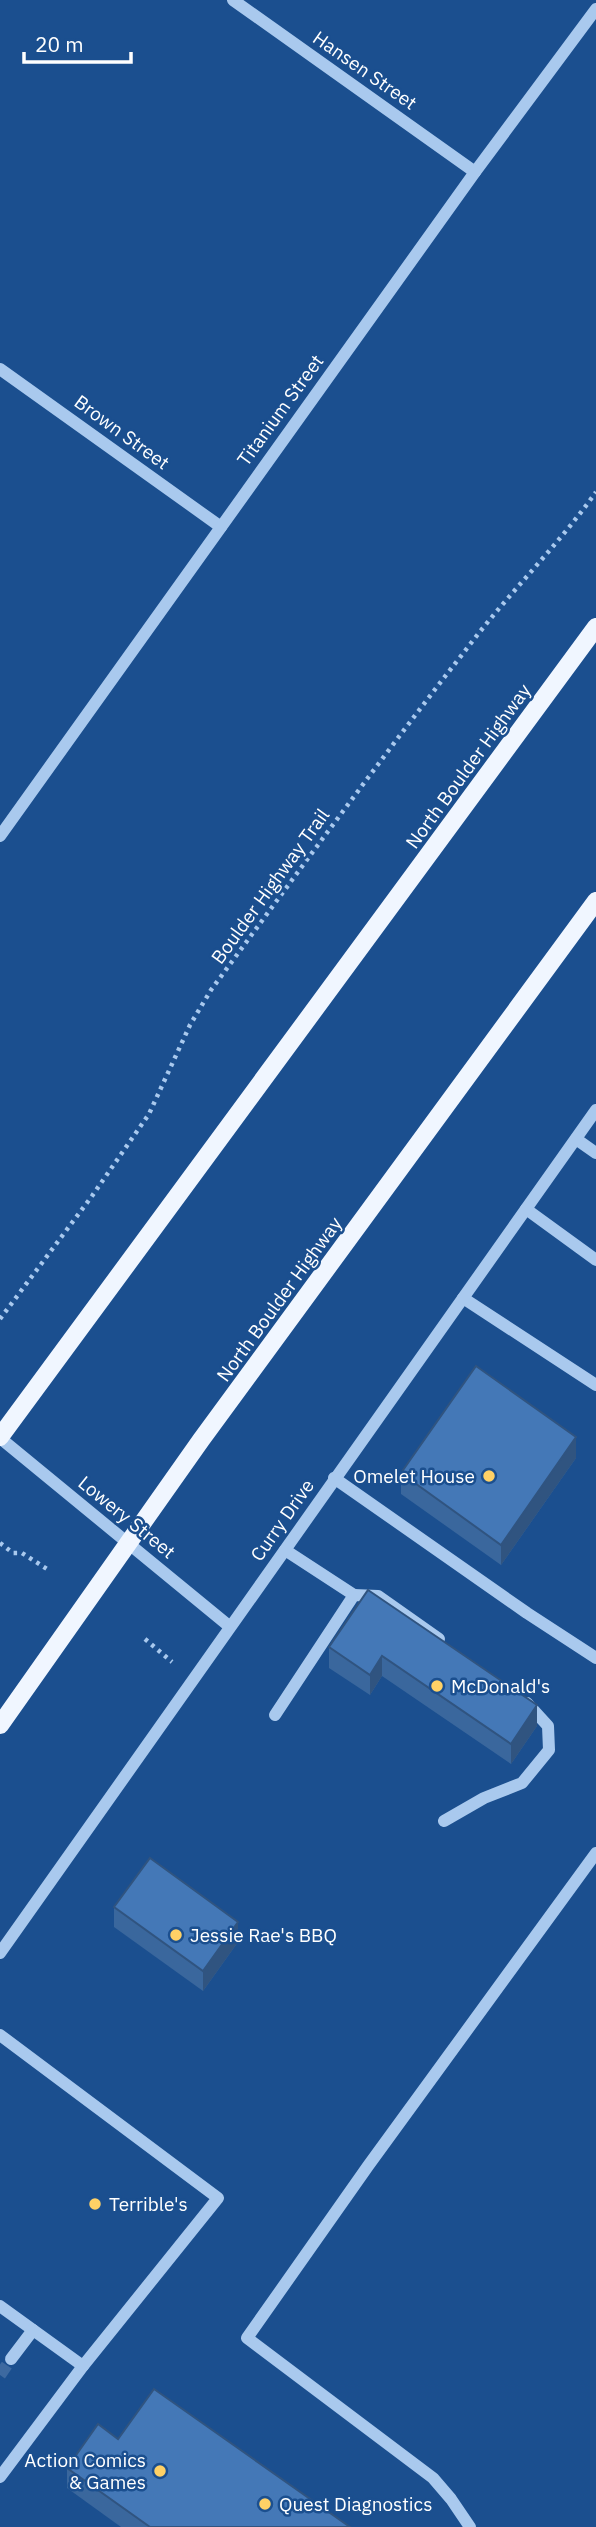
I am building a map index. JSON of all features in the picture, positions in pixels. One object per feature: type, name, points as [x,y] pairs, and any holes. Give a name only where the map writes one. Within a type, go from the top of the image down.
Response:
[{"type":"main road","name":"North Boulder Highway","points":[[0,1438],[596,627]]},
{"type":"main road","name":"North Boulder Highway","points":[[0,1725],[201,1440],[596,901]]},
{"type":"street","name":"Hansen Street","points":[[233,0],[475,172]]},
{"type":"street","name":"Titanium Street","points":[[0,836],[475,172],[596,9]]},
{"type":"street","name":"Brown Street","points":[[0,369],[221,527]]},
{"type":"street","name":"Curry Drive","points":[[0,1953],[596,1110]]},
{"type":"street","points":[[576,1139],[596,1153]]},
{"type":"street","points":[[526,1209],[596,1260]]},
{"type":"street","points":[[463,1298],[596,1385]]},
{"type":"street","name":"Lowery Street","points":[[0,1438],[229,1626]]},
{"type":"street","points":[[334,1478],[596,1658]]},
{"type":"street","points":[[285,1550],[354,1595],[378,1596],[454,1650]]},
{"type":"street","points":[[275,1715],[354,1595]]},
{"type":"street","points":[[444,1821],[484,1798],[522,1783],[549,1750],[548,1726],[529,1704],[518,1696]]},
{"type":"street","points":[[470,2527],[433,2478],[247,2338],[368,2166],[596,1853]]},
{"type":"street","points":[[0,2035],[218,2198],[2,2470]]},
{"type":"street","points":[[2,2313],[33,2330],[83,2366]]},
{"type":"street","points":[[11,2360],[33,2330]]},
{"type":"path","name":"Boulder Highway Trail","points":[[0,1319],[143,1123],[163,1088],[190,1026],[211,990],[419,709],[596,492]]},
{"type":"path","points":[[0,1543],[13,1553],[22,1553],[47,1569]]},
{"type":"path","points":[[145,1639],[172,1662]]},
{"type":"building","name":"Omelet House","points":[[476,1366],[576,1437],[501,1545],[401,1473]]},
{"type":"building","name":"McDonald's","points":[[368,1590],[537,1705],[511,1744],[382,1656],[370,1675],[329,1647]]},
{"type":"building","name":"Jessie Rae's BBQ","points":[[150,1858],[238,1922],[203,1971],[114,1907]]},
{"type":"building","name":"Action Comics & Games","points":[[154,2389],[350,2527],[150,2527],[67,2468],[98,2424],[118,2439]]},
{"type":"tunnel","points":[[0,2375],[11,2359]]},
{"type":"place","name":"Omelet House","points":[[489,1476]]},
{"type":"place","name":"McDonald's","points":[[437,1686]]},
{"type":"place","name":"Jessie Rae's BBQ","points":[[176,1935]]},
{"type":"place","name":"Terrible's","points":[[95,2204]]},
{"type":"place","name":"Action Comics & Games","points":[[160,2471]]},
{"type":"place","name":"Quest Diagnostics","points":[[265,2504]]}]
